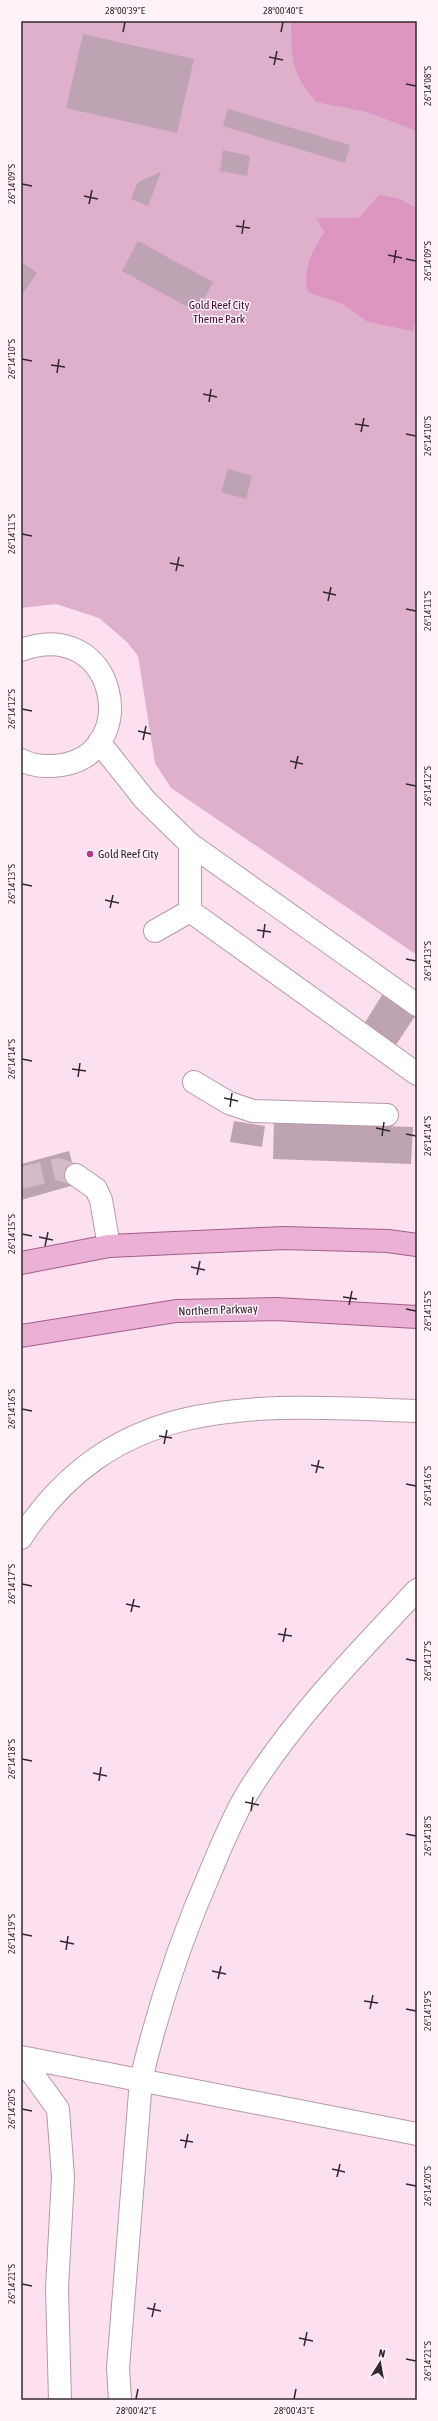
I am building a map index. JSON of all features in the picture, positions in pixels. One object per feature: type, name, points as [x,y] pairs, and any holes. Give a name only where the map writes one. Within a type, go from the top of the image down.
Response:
[{"type":"main road","points":[[21,1263],[110,1246],[284,1238],[388,1241],[417,1245]]},
{"type":"main road","name":"Northern Parkway","points":[[21,1336],[176,1311],[276,1309],[417,1317]]},
{"type":"lane","points":[[21,650],[36,644],[57,644],[78,650],[94,663],[106,681],[111,701],[108,723],[99,742],[85,756],[67,764],[48,767],[28,764],[21,760]]},
{"type":"lane","points":[[99,742],[144,800],[190,844],[417,1005]]},
{"type":"lane","points":[[190,844],[190,911]]},
{"type":"lane","points":[[155,931],[190,911]]},
{"type":"lane","points":[[190,911],[417,1074]]},
{"type":"lane","points":[[194,1082],[229,1103],[253,1111],[387,1115]]},
{"type":"lane","points":[[76,1175],[96,1189],[101,1200],[110,1246]]},
{"type":"lane","points":[[21,1538],[43,1507],[80,1468],[116,1446],[171,1422],[210,1413],[250,1410],[335,1408],[417,1411]]},
{"type":"lane","points":[[120,2400],[118,2368],[141,2080],[150,2039],[193,1911],[228,1830],[247,1793],[316,1699],[417,1590]]},
{"type":"lane","points":[[21,2057],[417,2134]]},
{"type":"lane","points":[[21,2057],[58,2109],[63,2177],[57,2289],[60,2400]]},
{"type":"green space","name":"Gold Reef City Theme Park","points":[[21,21],[417,21],[417,955],[171,788],[155,763],[138,656],[127,642],[99,618],[56,604],[21,608]]},
{"type":"shaded area","points":[[291,21],[417,21],[417,131],[367,112],[316,102],[301,81],[294,64],[292,56]]},
{"type":"shaded area","points":[[379,195],[397,198],[417,208],[417,322],[415,322],[413,331],[368,322],[343,304],[308,292],[306,284],[309,261],[324,232],[316,218],[359,218]]},
{"type":"building","points":[[83,34],[194,59],[177,133],[66,108]]},
{"type":"building","points":[[228,109],[350,145],[345,163],[223,126]]},
{"type":"building","points":[[223,150],[250,156],[247,176],[220,171]]},
{"type":"building","points":[[161,172],[148,206],[131,199],[138,182]]},
{"type":"building","points":[[138,241],[213,282],[197,312],[122,271]]},
{"type":"building","points":[[23,263],[37,273],[21,296],[21,265]]},
{"type":"building","points":[[228,469],[252,476],[246,499],[221,492]]},
{"type":"building","points":[[384,992],[417,1013],[396,1045],[364,1024]]},
{"type":"building","points":[[234,1121],[265,1126],[262,1147],[230,1142]]},
{"type":"building","points":[[274,1122],[413,1127],[411,1164],[273,1159]]},
{"type":"building","points":[[69,1151],[78,1184],[21,1200],[21,1164]]},
{"type":"tunnel","points":[[21,1178],[59,1169],[76,1175]]},
{"type":"place","name":"Gold Reef City","points":[[90,854]]}]
